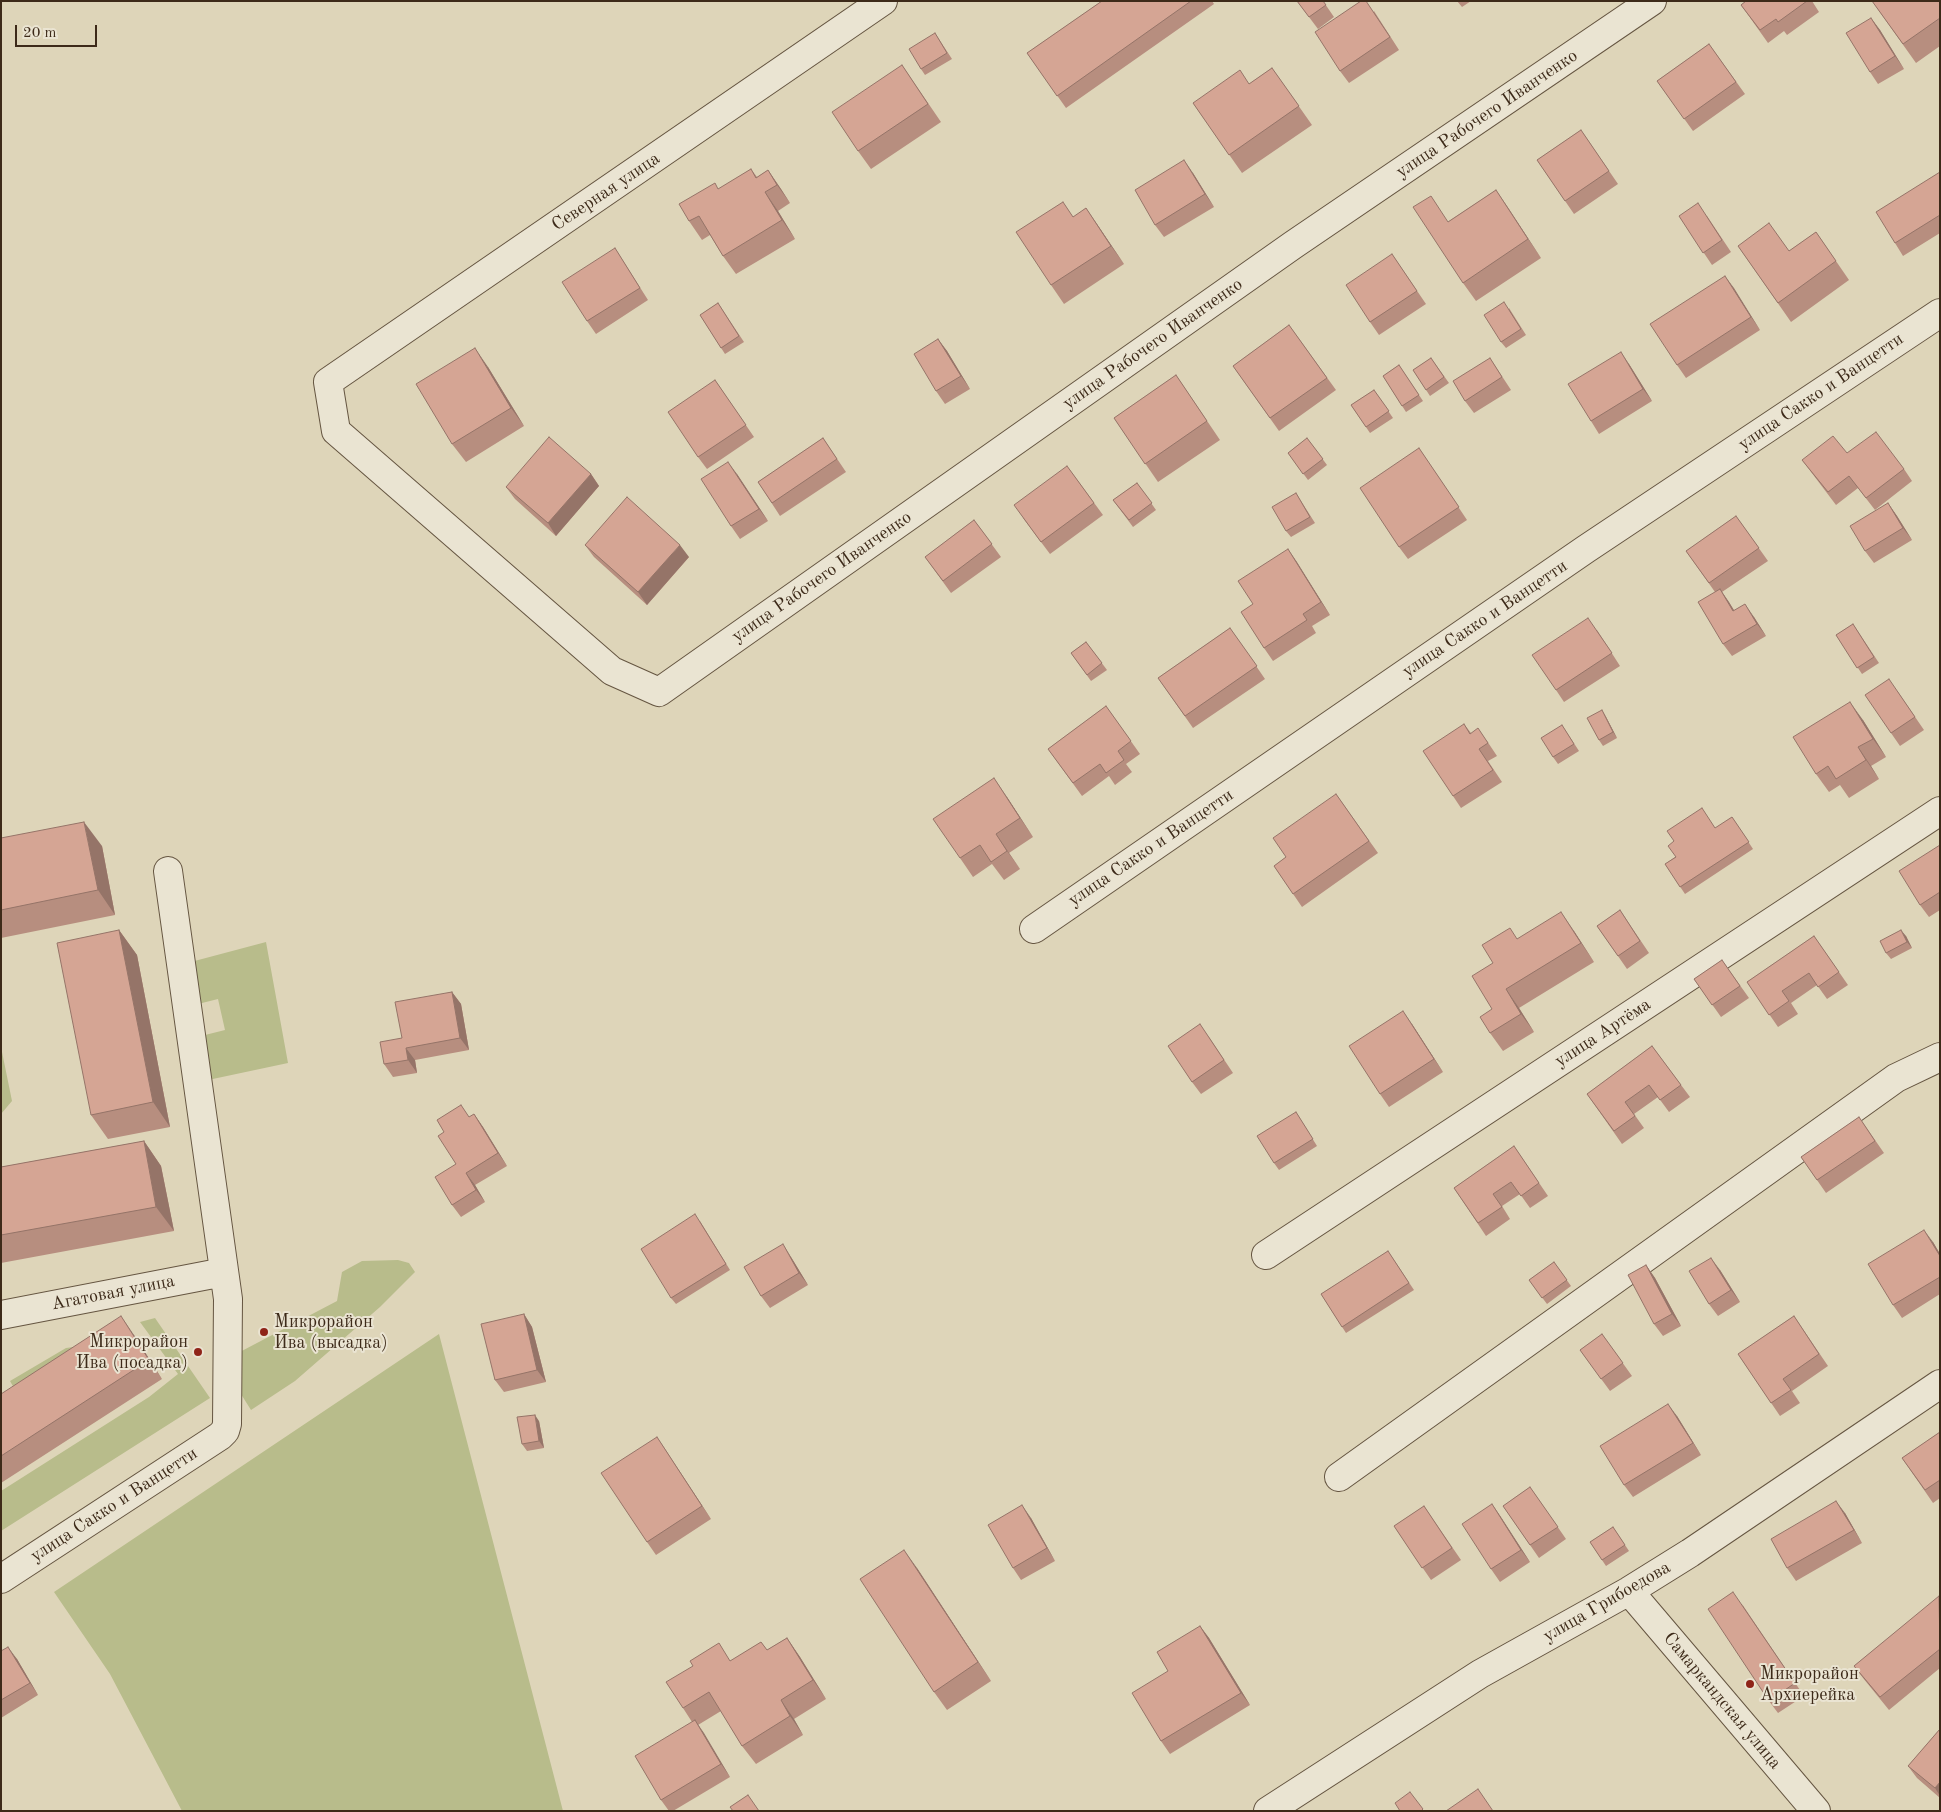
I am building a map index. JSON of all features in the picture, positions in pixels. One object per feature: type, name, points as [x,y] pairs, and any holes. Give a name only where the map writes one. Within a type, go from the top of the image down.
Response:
[{"type":"street","name":"Северная улица","points":[[659,692],[612,670],[336,431],[328,382],[883,1]]},
{"type":"street","name":"улица Рабочего Иванченко","points":[[659,692],[1285,251],[1652,1]]},
{"type":"street","name":"улица Сакко и Ванцетти","points":[[1034,929],[1586,549],[1940,313]]},
{"type":"street","name":"улица Артёма","points":[[1266,1255],[1940,811]]},
{"type":"street","points":[[168,871],[224,1272]]},
{"type":"street","points":[[1339,1477],[1896,1078],[1940,1057]]},
{"type":"street","name":"улица Сакко и Ванцетти","points":[[1,1578],[225,1431],[227,1424],[228,1299],[224,1272]]},
{"type":"street","name":"Агатовая улица","points":[[1,1315],[224,1272]]},
{"type":"street","name":"улица Грибоедова","points":[[1268,1811],[1480,1674],[1629,1591],[1690,1553],[1940,1384]]},
{"type":"street","name":"Самаркандская улица","points":[[1629,1591],[1816,1811]]},
{"type":"green space","points":[[266,942],[288,1063],[208,1080],[201,1036],[225,1030],[218,999],[194,1005],[187,963]]},
{"type":"green space","points":[[1,1047],[12,1101],[1,1114]]},
{"type":"green space","points":[[398,1260],[409,1263],[415,1272],[380,1307],[295,1381],[251,1410],[234,1383],[236,1354],[337,1301],[342,1272],[362,1261]]},
{"type":"green space","points":[[155,1318],[210,1398],[1,1531],[1,1491],[149,1397],[178,1374],[140,1322]]},
{"type":"green space","points":[[439,1334],[563,1811],[182,1811],[110,1674],[54,1592]]},
{"type":"green space","points":[[81,1346],[23,1404],[10,1381],[66,1348]]},
{"type":"building","points":[[1102,1],[1191,1],[1057,96],[1027,53]]},
{"type":"building","points":[[1297,1],[1323,1],[1326,5],[1309,17]]},
{"type":"building","points":[[1361,1],[1366,1],[1390,37],[1340,71],[1315,32]]},
{"type":"building","points":[[1746,1],[1807,1],[1778,22],[1776,19],[1760,30],[1741,5]]},
{"type":"building","points":[[1872,1],[1940,1],[1940,18],[1903,44]]},
{"type":"building","points":[[1871,18],[1895,56],[1870,72],[1846,33]]},
{"type":"building","points":[[935,33],[947,53],[921,69],[909,49]]},
{"type":"building","points":[[1709,44],[1736,82],[1684,119],[1657,81]]},
{"type":"building","points":[[902,65],[928,104],[858,151],[832,112]]},
{"type":"building","points":[[1272,68],[1299,106],[1229,155],[1193,103],[1240,70],[1249,84]]},
{"type":"building","points":[[1581,130],[1609,171],[1565,201],[1537,160]]},
{"type":"building","points":[[1184,160],[1205,194],[1155,225],[1135,190]]},
{"type":"building","points":[[751,169],[756,178],[768,170],[777,185],[765,192],[782,220],[723,256],[699,216],[689,221],[679,204],[715,183],[718,189]]},
{"type":"building","points":[[1940,172],[1940,215],[1895,243],[1876,212]]},
{"type":"building","points":[[1496,190],[1528,239],[1463,283],[1413,207],[1431,196],[1448,222]]},
{"type":"building","points":[[1063,202],[1073,217],[1086,208],[1111,246],[1051,285],[1016,232]]},
{"type":"building","points":[[1698,203],[1722,240],[1703,253],[1679,216]]},
{"type":"building","points":[[1769,223],[1789,251],[1816,232],[1836,261],[1778,303],[1738,246]]},
{"type":"building","points":[[615,248],[640,288],[587,321],[562,282]]},
{"type":"building","points":[[1392,254],[1417,291],[1370,322],[1346,285]]},
{"type":"building","points":[[1725,276],[1751,317],[1677,365],[1650,324]]},
{"type":"building","points":[[1504,302],[1521,329],[1501,342],[1484,315]]},
{"type":"building","points":[[718,303],[739,336],[721,348],[700,315]]},
{"type":"building","points":[[1289,325],[1327,378],[1270,418],[1233,366]]},
{"type":"building","points":[[938,339],[961,376],[936,391],[914,354]]},
{"type":"building","points":[[475,348],[511,408],[452,444],[416,384]]},
{"type":"building","points":[[1621,352],[1643,389],[1591,421],[1568,384]]},
{"type":"building","points":[[1431,358],[1444,377],[1426,390],[1413,370]]},
{"type":"building","points":[[1490,358],[1502,377],[1465,401],[1453,381]]},
{"type":"building","points":[[1399,365],[1419,395],[1402,406],[1383,376]]},
{"type":"building","points":[[1176,375],[1207,421],[1145,464],[1114,418]]},
{"type":"building","points":[[715,380],[746,425],[698,457],[668,412]]},
{"type":"building","points":[[1374,390],[1389,411],[1366,427],[1351,405]]},
{"type":"building","points":[[1876,432],[1904,469],[1866,498],[1849,476],[1828,492],[1802,460],[1833,436],[1847,453]]},
{"type":"building","points":[[549,437],[591,474],[548,523],[506,487]]},
{"type":"building","points":[[823,438],[837,459],[772,503],[758,482]]},
{"type":"building","points":[[1307,438],[1323,459],[1303,474],[1288,453]]},
{"type":"building","points":[[1419,448],[1459,507],[1399,547],[1360,488]]},
{"type":"building","points":[[728,462],[759,509],[731,526],[701,479]]},
{"type":"building","points":[[1067,466],[1094,503],[1041,542],[1014,505]]},
{"type":"building","points":[[1137,483],[1152,503],[1129,520],[1113,500]]},
{"type":"building","points":[[1296,493],[1310,517],[1286,531],[1272,507]]},
{"type":"building","points":[[627,497],[680,545],[638,592],[585,545]]},
{"type":"building","points":[[1888,503],[1903,528],[1865,551],[1850,526]]},
{"type":"building","points":[[1736,516],[1759,548],[1709,583],[1686,551]]},
{"type":"building","points":[[974,520],[992,544],[943,581],[925,557]]},
{"type":"building","points":[[1288,549],[1321,602],[1303,614],[1307,620],[1264,648],[1241,612],[1253,604],[1238,581]]},
{"type":"building","points":[[1720,589],[1733,611],[1745,604],[1757,624],[1723,644],[1698,602]]},
{"type":"building","points":[[1588,618],[1612,653],[1556,690],[1532,655]]},
{"type":"building","points":[[1853,624],[1874,657],[1857,668],[1836,635]]},
{"type":"building","points":[[1230,628],[1257,666],[1185,716],[1158,678]]},
{"type":"building","points":[[1086,642],[1102,663],[1087,675],[1071,653]]},
{"type":"building","points":[[1889,679],[1915,717],[1891,733],[1865,695]]},
{"type":"building","points":[[1850,702],[1873,739],[1858,747],[1866,760],[1836,779],[1828,766],[1816,774],[1793,737]]},
{"type":"building","points":[[1106,706],[1131,741],[1118,751],[1124,760],[1106,773],[1100,764],[1073,783],[1048,749]]},
{"type":"building","points":[[1602,710],[1613,732],[1599,740],[1587,718]]},
{"type":"building","points":[[1464,724],[1470,734],[1478,728],[1488,743],[1479,749],[1493,770],[1453,796],[1423,751]]},
{"type":"building","points":[[1562,725],[1574,744],[1553,757],[1541,738]]},
{"type":"building","points":[[994,778],[1020,818],[996,834],[1007,851],[991,862],[980,845],[960,858],[933,819]]},
{"type":"building","points":[[1336,794],[1369,841],[1293,894],[1274,866],[1286,857],[1273,838]]},
{"type":"building","points":[[1702,808],[1715,828],[1732,817],[1749,842],[1680,887],[1665,864],[1676,857],[1668,846],[1674,841],[1667,831]]},
{"type":"building","points":[[84,822],[98,890],[1,910],[1,838]]},
{"type":"building","points":[[1940,845],[1940,892],[1920,905],[1899,871]]},
{"type":"building","points":[[1620,910],[1640,941],[1618,956],[1597,926]]},
{"type":"building","points":[[1561,912],[1581,943],[1506,989],[1521,1014],[1490,1033],[1480,1017],[1492,1009],[1472,976],[1493,963],[1482,945],[1510,928],[1517,939]]},
{"type":"building","points":[[119,930],[153,1102],[91,1115],[57,943]]},
{"type":"building","points":[[1901,930],[1907,942],[1886,953],[1880,941]]},
{"type":"building","points":[[1814,936],[1839,972],[1818,987],[1809,973],[1782,991],[1789,1001],[1769,1015],[1747,982]]},
{"type":"building","points":[[1722,960],[1740,986],[1712,1005],[1694,979]]},
{"type":"building","points":[[452,992],[460,1038],[406,1048],[408,1060],[384,1064],[380,1042],[402,1038],[395,1002]]},
{"type":"building","points":[[1403,1011],[1434,1059],[1380,1094],[1349,1046]]},
{"type":"building","points":[[1200,1024],[1224,1060],[1192,1082],[1168,1046]]},
{"type":"building","points":[[1652,1046],[1681,1085],[1660,1100],[1649,1085],[1625,1102],[1635,1116],[1614,1131],[1587,1094]]},
{"type":"building","points":[[461,1105],[469,1117],[474,1114],[498,1153],[466,1173],[476,1190],[452,1205],[435,1177],[456,1164],[438,1136],[444,1132],[437,1120]]},
{"type":"building","points":[[1296,1112],[1313,1139],[1274,1163],[1257,1136]]},
{"type":"building","points":[[1859,1117],[1875,1141],[1817,1180],[1801,1157]]},
{"type":"building","points":[[144,1141],[156,1207],[1,1235],[1,1167]]},
{"type":"building","points":[[1514,1146],[1539,1183],[1521,1196],[1511,1182],[1493,1194],[1502,1207],[1478,1223],[1454,1188]]},
{"type":"building","points":[[695,1214],[726,1264],[671,1298],[641,1249]]},
{"type":"building","points":[[1924,1230],[1940,1256],[1940,1277],[1893,1305],[1868,1264]]},
{"type":"building","points":[[783,1244],[799,1273],[761,1296],[744,1267]]},
{"type":"building","points":[[1388,1251],[1409,1283],[1342,1327],[1321,1294]]},
{"type":"building","points":[[1711,1258],[1731,1290],[1709,1304],[1689,1271]]},
{"type":"building","points":[[1554,1262],[1567,1280],[1542,1298],[1529,1280]]},
{"type":"building","points":[[1646,1265],[1672,1314],[1654,1324],[1628,1275]]},
{"type":"building","points":[[524,1314],[537,1370],[495,1380],[481,1324]]},
{"type":"building","points":[[121,1316],[149,1360],[1,1456],[1,1394]]},
{"type":"building","points":[[1794,1316],[1819,1354],[1783,1379],[1791,1390],[1771,1403],[1738,1354]]},
{"type":"building","points":[[1602,1334],[1623,1363],[1601,1379],[1580,1350]]},
{"type":"building","points":[[1668,1404],[1693,1443],[1624,1485],[1600,1446]]},
{"type":"building","points":[[535,1415],[539,1441],[522,1444],[517,1417]]},
{"type":"building","points":[[1940,1432],[1940,1480],[1925,1490],[1902,1458]]},
{"type":"building","points":[[657,1437],[702,1506],[647,1542],[601,1473]]},
{"type":"building","points":[[1530,1487],[1558,1527],[1530,1545],[1503,1506]]},
{"type":"building","points":[[1836,1501],[1854,1530],[1787,1568],[1771,1539]]},
{"type":"building","points":[[1492,1504],[1521,1550],[1491,1569],[1462,1524]]},
{"type":"building","points":[[1022,1505],[1047,1548],[1013,1568],[988,1525]]},
{"type":"building","points":[[1424,1506],[1452,1548],[1422,1568],[1394,1526]]},
{"type":"building","points":[[1613,1527],[1625,1545],[1602,1560],[1590,1542]]},
{"type":"building","points":[[904,1550],[978,1662],[934,1692],[860,1579]]},
{"type":"building","points":[[1733,1592],[1795,1683],[1769,1701],[1708,1609]]},
{"type":"building","points":[[1939,1596],[1940,1649],[1880,1697],[1854,1666]]},
{"type":"building","points":[[1200,1626],[1241,1693],[1161,1741],[1132,1693],[1168,1671],[1157,1652]]},
{"type":"building","points":[[787,1638],[813,1680],[781,1700],[790,1716],[742,1746],[709,1692],[683,1708],[666,1682],[693,1666],[690,1661],[719,1643],[730,1661],[761,1642],[767,1650]]},
{"type":"building","points":[[8,1647],[30,1683],[1,1700],[1,1651]]},
{"type":"building","points":[[695,1720],[721,1764],[661,1800],[635,1756]]},
{"type":"building","points":[[1940,1729],[1940,1782],[1935,1788],[1908,1766]]},
{"type":"building","points":[[1478,1789],[1493,1811],[1446,1811]]},
{"type":"building","points":[[1410,1792],[1423,1809],[1421,1811],[1400,1811],[1395,1803]]},
{"type":"building","points":[[748,1795],[759,1811],[733,1811],[730,1807]]},
{"type":"place","name":"Микрорайон Ива (высадка)","points":[[264,1332]]},
{"type":"place","name":"Микрорайон Ива (посадка)","points":[[198,1352]]},
{"type":"place","name":"Микрорайон Архиерейка","points":[[1750,1684]]}]
